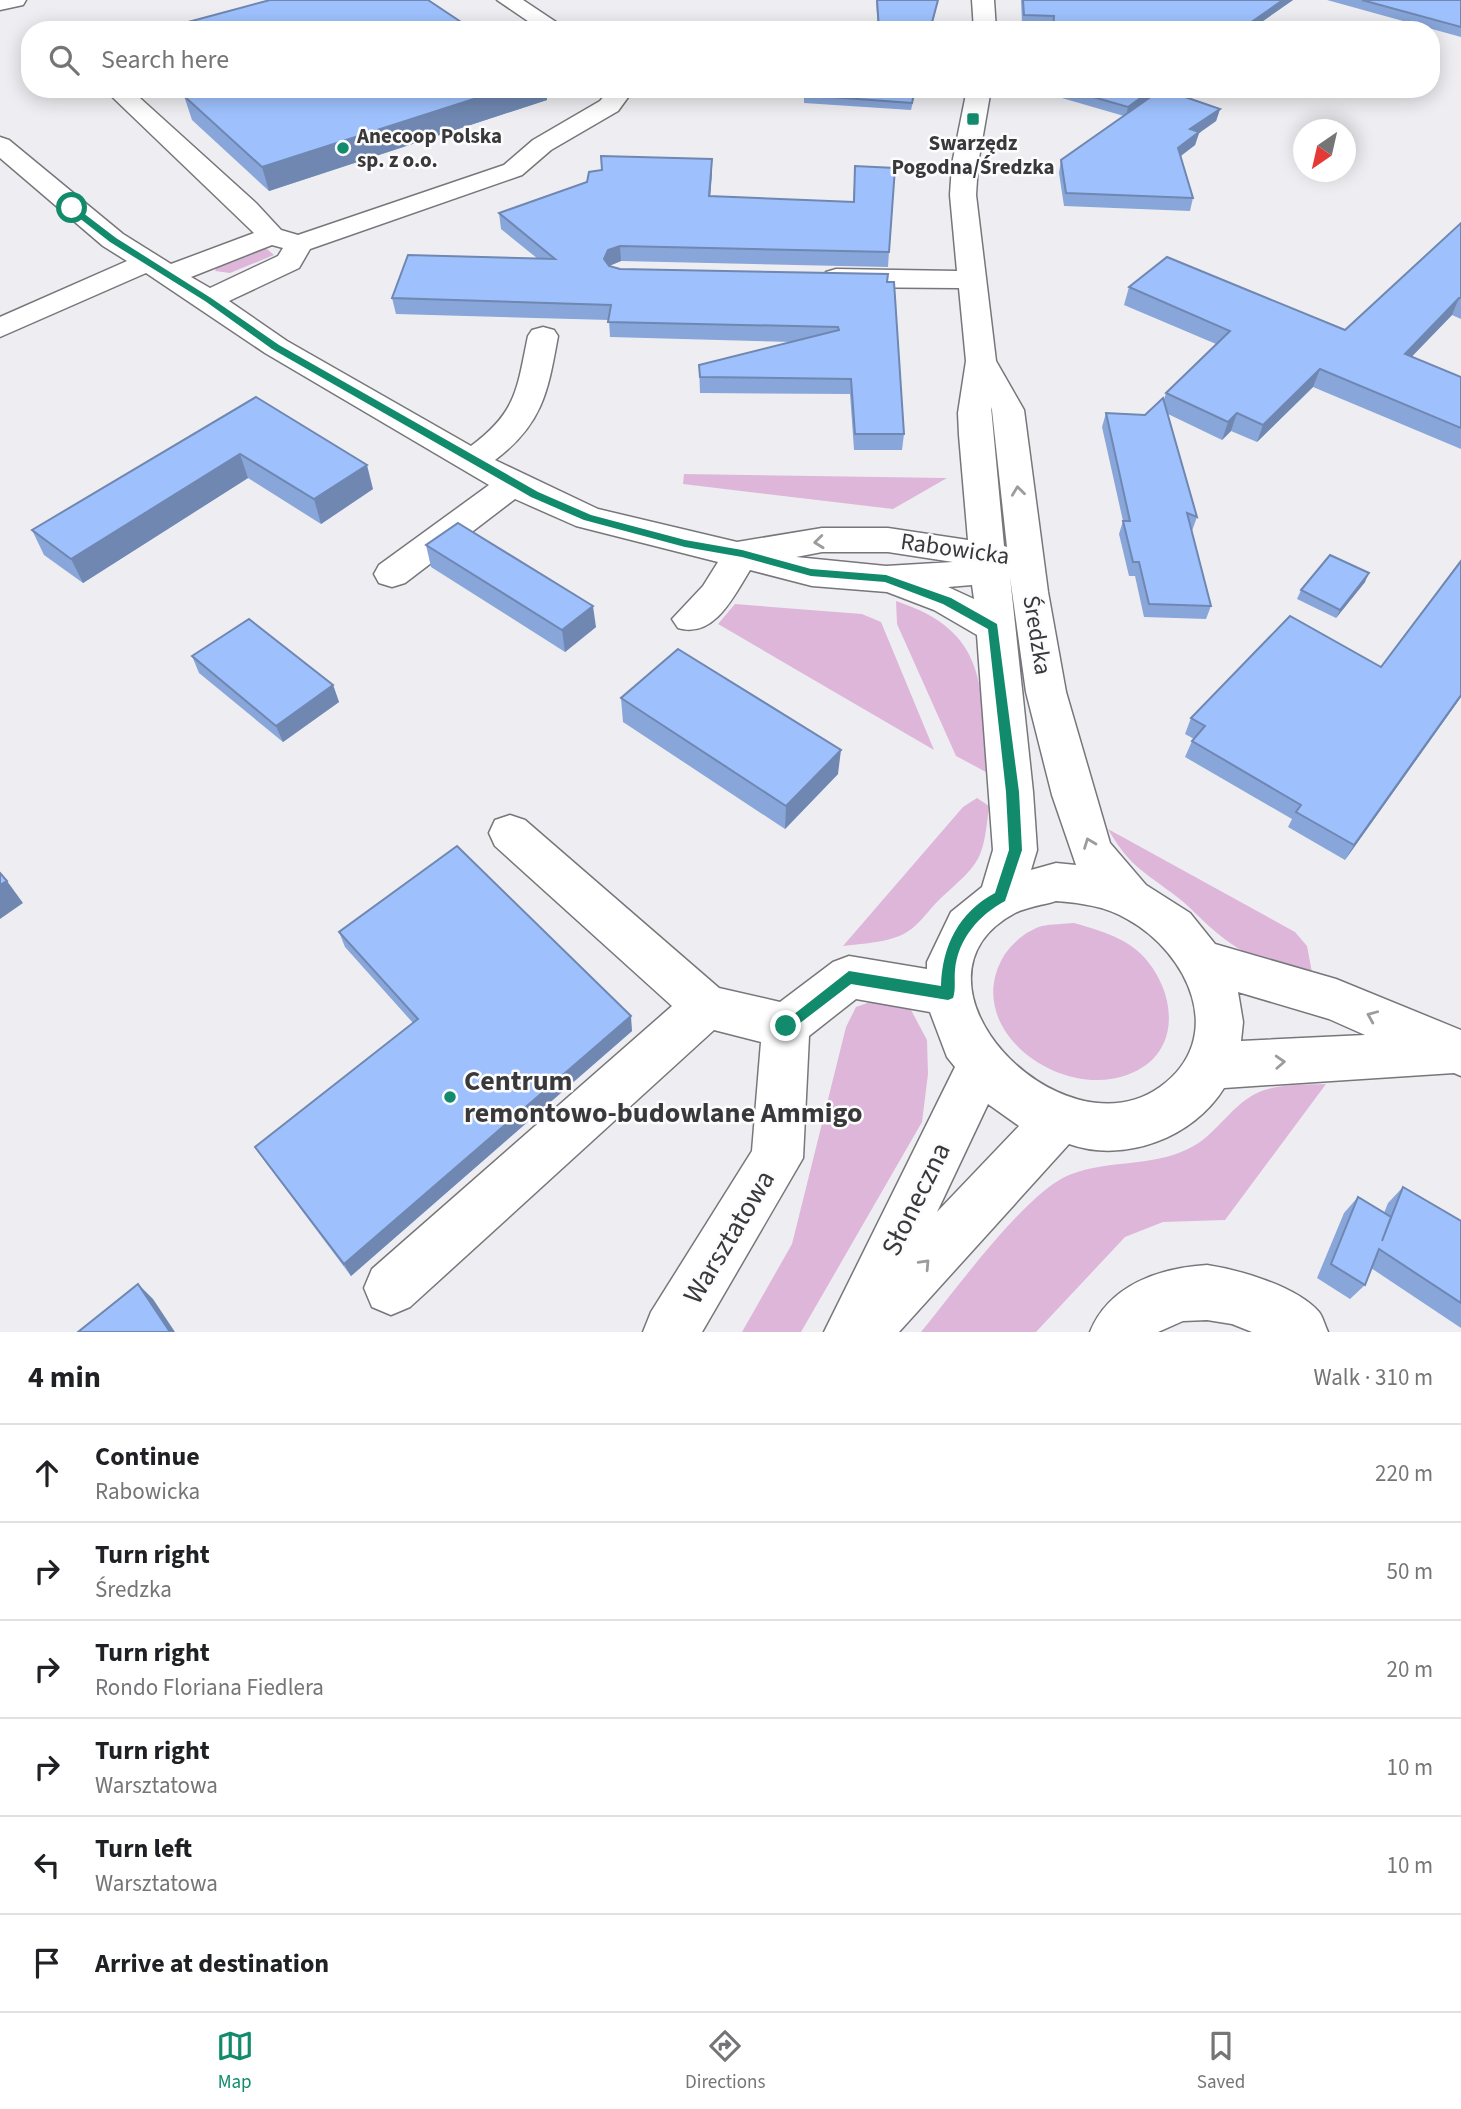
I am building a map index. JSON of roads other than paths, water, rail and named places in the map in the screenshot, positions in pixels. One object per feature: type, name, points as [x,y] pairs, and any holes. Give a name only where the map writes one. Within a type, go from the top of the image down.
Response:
[{"type":"street","points":[[0,4],[15,0]]},
{"type":"street","points":[[508,0],[542,21]]},
{"type":"street","points":[[983,0],[984,21]]},
{"type":"street","points":[[126,98],[247,209],[271,236]]},
{"type":"street","points":[[0,328],[158,269],[271,236],[299,244],[513,170],[542,145],[608,106],[615,98]]},
{"type":"street","name":"Średzka","points":[[977,98],[965,164],[963,195],[971,281],[981,361],[1008,410],[1001,561],[993,627],[1012,792],[1015,850],[1001,897]]},
{"type":"street","name":"Rabowicka","points":[[0,145],[72,208],[276,347],[472,460],[587,518],[811,573],[886,579],[1001,561]]},
{"type":"street","points":[[208,300],[289,262],[299,244]]},
{"type":"street","points":[[816,277],[971,281]]},
{"type":"street","points":[[472,460],[508,435],[529,407],[543,336]]},
{"type":"street","points":[[392,574],[514,483]]},
{"type":"street","name":"Rabowicka","points":[[742,554],[822,540],[888,540],[1001,561]]},
{"type":"street","points":[[691,619],[716,595],[742,554]]},
{"type":"street","name":"Średzka","points":[[1001,561],[1046,692],[1073,796],[1091,852],[1129,898]]},
{"type":"street","name":"Rabowicka","points":[[886,579],[947,601],[993,627]]},
{"type":"street","points":[[510,832],[706,1006],[786,1026],[849,977],[948,993]]},
{"type":"street","points":[[1081,883],[1129,898],[1170,924],[1201,960],[1218,998],[1219,1027],[1212,1066],[1194,1094],[1167,1112],[1134,1124],[1097,1126],[1059,1119],[1016,1098],[980,1067],[958,1031],[948,993],[948,967],[955,944],[967,922],[985,905],[1031,885],[1081,883]]},
{"type":"street","points":[[1201,960],[1336,1000],[1460,1043]]},
{"type":"street","points":[[391,1288],[706,1006]]},
{"type":"street","name":"Warsztatowa","points":[[671,1332],[777,1158],[786,1026]]},
{"type":"street","points":[[1212,1066],[1460,1043]]},
{"type":"street","name":"Słoneczna","points":[[852,1332],[980,1067]]},
{"type":"street","name":"Słoneczna","points":[[862,1332],[1059,1119]]},
{"type":"street","points":[[1118,1332],[1145,1307],[1176,1294],[1220,1292],[1249,1301],[1285,1320],[1300,1332]]},
{"type":"place","name":"Swarzędz Pogodna/Średzka","points":[[973,119]]},
{"type":"place","name":"Anecoop Polska sp. z o.o.","points":[[343,148]]},
{"type":"place","name":"Centrum remontowo-budowlane Ammigo","points":[[450,1097]]}]
